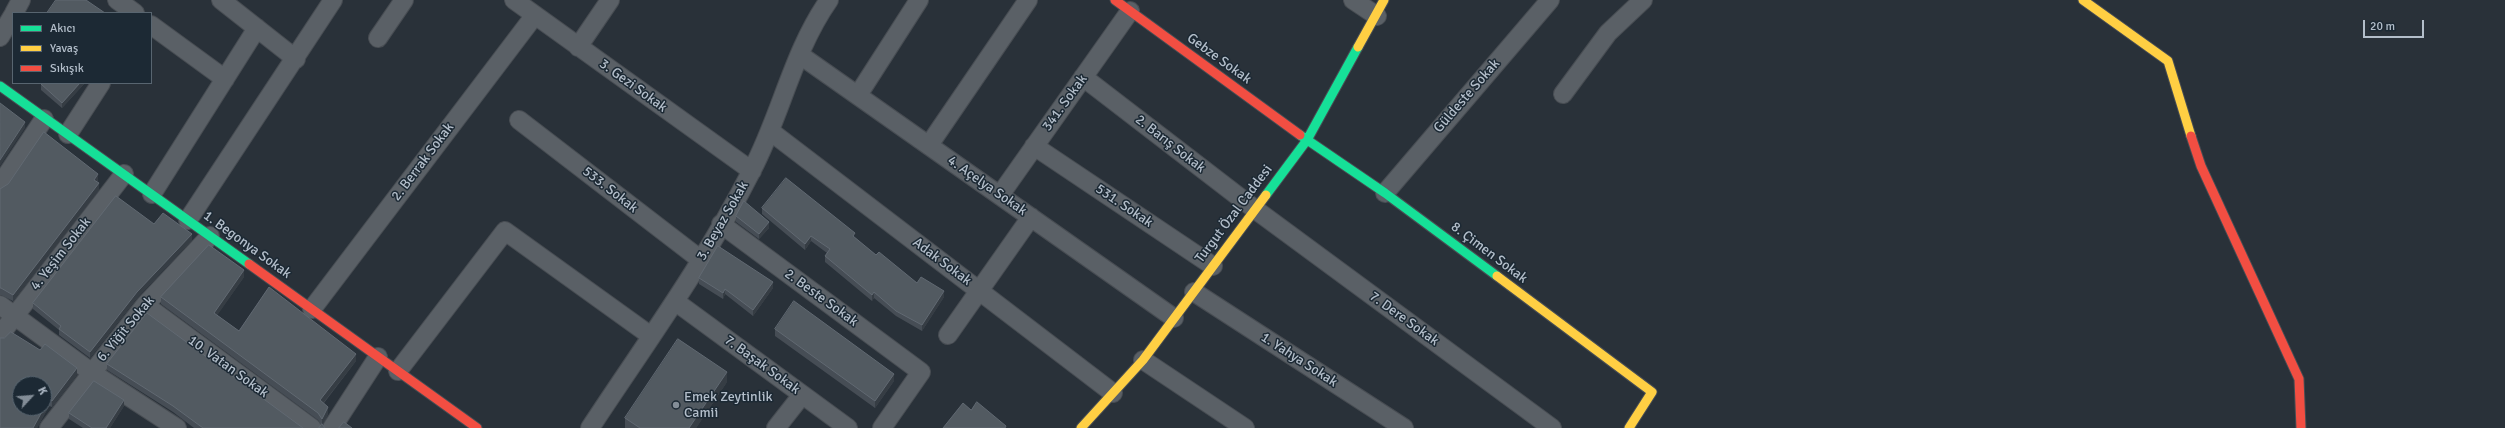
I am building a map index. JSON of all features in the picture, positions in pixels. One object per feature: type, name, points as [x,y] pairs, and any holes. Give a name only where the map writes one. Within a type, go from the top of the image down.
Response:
[{"type":"street","points":[[15,12],[21,0]]},
{"type":"street","points":[[117,0],[134,12]]},
{"type":"street","points":[[221,0],[296,60]]},
{"type":"street","points":[[188,220],[296,60],[334,0]]},
{"type":"street","points":[[378,38],[404,0]]},
{"type":"street","name":"3. Gezi Sokak","points":[[514,0],[752,171]]},
{"type":"street","points":[[578,47],[610,0]]},
{"type":"street","name":"3. Beyaz Sokak","points":[[590,428],[651,336],[676,302],[752,171],[770,131],[813,23],[829,0]]},
{"type":"street","points":[[858,95],[919,0]]},
{"type":"street","points":[[929,145],[1028,0]]},
{"type":"street","name":"Gebze Sokak","points":[[1115,0],[1308,140]]},
{"type":"street","points":[[1353,0],[1377,16]]},
{"type":"street","name":"Turgut Özal Caddesi","points":[[1082,428],[1142,360],[1308,140],[1377,16],[1384,0]]},
{"type":"street","name":"Güldeste Sokak","points":[[1385,193],[1550,0]]},
{"type":"street","points":[[1563,94],[1608,33],[1643,0]]},
{"type":"street","points":[[2082,0],[2168,61],[2201,166],[2300,379],[2301,428]]},
{"type":"street","name":"341. Sokak","points":[[1000,195],[1130,11]]},
{"type":"street","name":"2. Berrak Sokak","points":[[312,309],[535,15]]},
{"type":"street","points":[[0,37],[12,17]]},
{"type":"street","points":[[152,26],[225,80]]},
{"type":"street","points":[[152,194],[257,28]]},
{"type":"street","name":"4. Açelya Sokak","points":[[800,55],[1174,318]]},
{"type":"street","name":"2. Barış Sokak","points":[[1083,77],[1256,210]]},
{"type":"street","points":[[68,134],[100,84]]},
{"type":"street","name":"1. Begonya Sokak","points":[[0,86],[477,428]]},
{"type":"street","points":[[0,185],[44,119]]},
{"type":"street","name":"533. Sokak","points":[[519,120],[701,260]]},
{"type":"street","name":"Adak Sokak","points":[[770,131],[1113,393]]},
{"type":"street","name":"8. Çimen Sokak","points":[[1308,140],[1385,193],[1652,392],[1629,428]]},
{"type":"street","name":"531. Sokak","points":[[1034,146],[1213,266]]},
{"type":"street","name":"4. Yeşim Sokak","points":[[0,335],[7,309],[124,174]]},
{"type":"street","name":"7. Dere Sokak","points":[[1256,210],[1552,428]]},
{"type":"street","points":[[948,335],[1031,217]]},
{"type":"street","name":"2. Beste Sokak","points":[[721,224],[921,372],[882,428]]},
{"type":"street","points":[[398,371],[504,231],[651,336]]},
{"type":"street","name":"6. Yiğit Sokak","points":[[49,428],[91,372],[145,305],[210,236]]},
{"type":"street","name":"1. Yahya Sokak","points":[[1194,292],[1404,428]]},
{"type":"street","name":"7. Başak Sokak","points":[[676,302],[848,428]]},
{"type":"street","name":"10. Vatan Sokak","points":[[145,305],[312,428]]},
{"type":"street","points":[[7,309],[91,372],[174,427]]},
{"type":"street","points":[[339,425],[378,357]]},
{"type":"street","points":[[1142,360],[1245,428]]},
{"type":"street","points":[[776,428],[802,395]]},
{"type":"building","points":[[56,0],[86,0],[104,12],[48,12]]},
{"type":"building","points":[[41,84],[79,84],[62,103]]},
{"type":"building","points":[[0,103],[25,122],[0,160]]},
{"type":"building","points":[[44,132],[98,174],[94,180],[99,183],[13,295],[0,288],[0,189],[8,184]]},
{"type":"building","points":[[786,178],[855,233],[853,236],[876,255],[879,252],[917,283],[921,277],[944,291],[922,325],[896,311],[874,292],[872,295],[825,256],[830,249],[811,236],[805,244],[762,208]]},
{"type":"building","points":[[116,196],[154,224],[163,213],[192,234],[137,292],[90,352],[59,329],[61,326],[33,303]]},
{"type":"building","points":[[744,201],[769,222],[759,234],[736,216]]},
{"type":"building","points":[[209,245],[244,270],[214,313],[239,331],[269,287],[356,354],[320,400],[328,407],[322,419],[318,413],[161,297]]},
{"type":"building","points":[[718,246],[773,282],[753,310],[725,289],[723,293],[699,278]]},
{"type":"building","points":[[794,301],[894,374],[875,401],[775,329]]},
{"type":"building","points":[[147,313],[303,428],[203,428],[173,406],[107,364]]},
{"type":"building","points":[[11,332],[40,350],[45,344],[77,368],[52,401],[52,376],[12,376],[12,416],[40,416],[33,428],[0,428],[0,338],[4,338]]},
{"type":"building","name":"Emek Zeytinlik Camii","points":[[678,339],[727,372],[689,428],[640,428],[625,418]]},
{"type":"building","points":[[94,381],[124,400],[106,428],[92,428],[69,413]]},
{"type":"building","points":[[977,402],[1006,426],[1005,428],[943,428],[963,403],[971,410]]},
{"type":"building","points":[[344,422],[352,428],[339,428]]},
{"type":"building","points":[[322,424],[325,428],[319,428]]},
{"type":"traffic: fast","points":[[1266,195],[1307,140],[1358,47]]},
{"type":"traffic: fast","points":[[0,86],[249,264]]},
{"type":"traffic: fast","points":[[1300,135],[1385,193],[1497,276]]},
{"type":"traffic: slow","points":[[1358,47],[1384,0]]},
{"type":"traffic: slow","points":[[2083,0],[2168,61],[2191,136]]},
{"type":"traffic: slow","points":[[1081,428],[1143,360],[1266,195]]},
{"type":"traffic: slow","points":[[1497,276],[1652,392],[1629,428]]},
{"type":"traffic: jam","points":[[1115,0],[1300,135]]},
{"type":"traffic: jam","points":[[2191,136],[2201,166],[2299,379],[2301,428]]},
{"type":"traffic: jam","points":[[249,264],[477,428]]},
{"type":"place","name":"Emek Zeytinlik Camii","points":[[676,405]]}]
